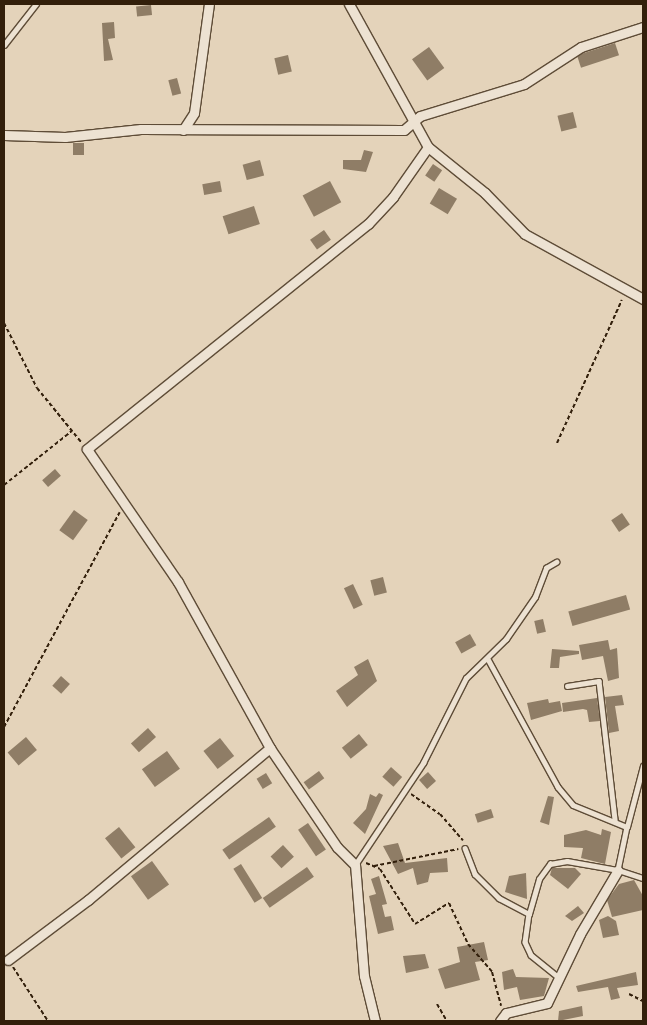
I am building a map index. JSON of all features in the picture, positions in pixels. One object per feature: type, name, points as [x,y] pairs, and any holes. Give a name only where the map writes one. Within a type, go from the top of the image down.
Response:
[{"type":"street","points":[[182,130],[194,113],[209,4]]},
{"type":"street","points":[[349,4],[428,147],[485,193],[525,234],[643,299]]},
{"type":"street","points":[[4,135],[65,137],[141,129],[404,130],[420,116],[524,84],[580,47],[643,27]]},
{"type":"street","points":[[375,1021],[364,976],[357,863],[337,848],[270,748],[178,582],[87,449],[368,224],[393,197],[428,147]]},
{"type":"street","points":[[8,960],[88,900],[270,748]]},
{"type":"street","points":[[500,1021],[506,1013],[547,1003],[618,870]]},
{"type":"lane","points":[[4,45],[36,4]]},
{"type":"lane","points":[[357,863],[406,791],[466,678],[488,659],[535,597],[546,568],[556,562]]},
{"type":"lane","points":[[488,659],[558,787],[573,804],[615,820],[627,827]]},
{"type":"lane","points":[[567,686],[599,682],[615,820]]},
{"type":"lane","points":[[618,870],[643,766]]},
{"type":"lane","points":[[465,848],[475,874],[499,898],[529,914]]},
{"type":"lane","points":[[559,978],[531,955],[525,942],[529,914],[539,878],[550,864],[567,861],[618,870],[643,878]]},
{"type":"path","points":[[557,443],[628,292]]},
{"type":"path","points":[[4,323],[37,388],[87,449]]},
{"type":"path","points":[[4,485],[72,431]]},
{"type":"path","points":[[4,727],[124,504]]},
{"type":"path","points":[[357,863],[374,866],[465,848],[440,814],[406,791]]},
{"type":"path","points":[[374,866],[389,881],[415,924],[449,904],[468,944],[492,972],[506,1013]]},
{"type":"path","points":[[8,960],[48,1021]]},
{"type":"path","points":[[629,994],[643,1002]]},
{"type":"path","points":[[437,1004],[447,1021]]},
{"type":"building","points":[[151,5],[152,15],[137,17],[136,7]]},
{"type":"building","points":[[114,22],[115,38],[108,39],[113,60],[104,61],[102,23]]},
{"type":"building","points":[[615,43],[619,55],[581,68],[577,55]]},
{"type":"building","points":[[429,47],[444,68],[427,80],[412,59]]},
{"type":"building","points":[[288,55],[292,72],[278,75],[274,58]]},
{"type":"building","points":[[177,78],[181,93],[172,96],[168,80]]},
{"type":"building","points":[[573,112],[577,128],[561,131],[557,116]]},
{"type":"building","points":[[73,143],[84,143],[84,155],[73,155]]},
{"type":"building","points":[[364,150],[373,152],[366,172],[343,169],[343,160],[361,160]]},
{"type":"building","points":[[260,160],[264,175],[247,180],[243,165]]},
{"type":"building","points":[[433,164],[442,170],[434,182],[425,176]]},
{"type":"building","points":[[220,181],[222,192],[204,195],[202,184]]},
{"type":"building","points":[[330,181],[341,202],[314,217],[303,196]]},
{"type":"building","points":[[439,188],[457,199],[448,214],[430,203]]},
{"type":"building","points":[[254,206],[260,224],[228,234],[223,216]]},
{"type":"building","points":[[324,230],[331,240],[317,250],[310,240]]},
{"type":"building","points":[[55,469],[61,476],[48,487],[42,480]]},
{"type":"building","points":[[74,510],[88,520],[73,540],[59,530]]},
{"type":"building","points":[[622,513],[630,525],[619,532],[611,520]]},
{"type":"building","points":[[383,577],[387,593],[374,596],[370,580]]},
{"type":"building","points":[[353,584],[363,605],[354,609],[344,588]]},
{"type":"building","points":[[626,595],[630,609],[572,626],[568,612]]},
{"type":"building","points":[[543,619],[546,632],[537,634],[534,621]]},
{"type":"building","points":[[470,634],[476,645],[461,654],[455,642]]},
{"type":"building","points":[[608,640],[610,650],[617,648],[619,678],[608,681],[603,656],[582,660],[579,645]]},
{"type":"building","points":[[552,649],[579,651],[579,654],[560,657],[559,668],[550,668]]},
{"type":"building","points":[[368,659],[377,681],[347,707],[336,691],[358,675],[354,667]]},
{"type":"building","points":[[61,676],[70,684],[61,694],[52,686]]},
{"type":"building","points":[[622,695],[624,705],[615,706],[619,731],[609,733],[605,697]]},
{"type":"building","points":[[597,698],[600,721],[589,722],[587,710],[583,709],[563,712],[562,703]]},
{"type":"building","points":[[548,699],[549,703],[560,701],[562,711],[531,720],[527,703]]},
{"type":"building","points":[[148,728],[156,737],[139,752],[131,743]]},
{"type":"building","points":[[359,734],[368,745],[351,759],[342,748]]},
{"type":"building","points":[[26,737],[37,750],[19,765],[8,752]]},
{"type":"building","points":[[220,738],[234,756],[218,769],[203,751]]},
{"type":"building","points":[[167,751],[180,769],[155,787],[142,769]]},
{"type":"building","points":[[391,767],[402,777],[393,787],[382,777]]},
{"type":"building","points":[[319,771],[324,778],[309,789],[304,782]]},
{"type":"building","points":[[428,772],[436,781],[427,789],[419,780]]},
{"type":"building","points":[[266,773],[272,783],[263,789],[257,779]]},
{"type":"building","points":[[379,793],[383,795],[365,834],[353,823],[366,809],[370,794],[376,797]]},
{"type":"building","points":[[548,796],[554,797],[549,825],[540,822]]},
{"type":"building","points":[[491,809],[494,818],[478,823],[475,814]]},
{"type":"building","points":[[269,817],[276,827],[229,860],[222,850]]},
{"type":"building","points":[[308,823],[326,850],[316,856],[298,830]]},
{"type":"building","points":[[119,827],[135,847],[121,859],[105,838]]},
{"type":"building","points":[[602,829],[611,832],[605,864],[581,858],[583,848],[564,847],[564,835],[586,830],[601,835]]},
{"type":"building","points":[[398,843],[405,863],[447,858],[448,872],[430,873],[428,882],[417,885],[413,868],[398,874],[383,846]]},
{"type":"building","points":[[283,845],[294,857],[281,868],[271,857]]},
{"type":"building","points":[[152,861],[169,884],[148,900],[131,876]]},
{"type":"building","points":[[241,864],[262,898],[255,903],[233,869]]},
{"type":"building","points":[[307,867],[314,877],[270,908],[263,898]]},
{"type":"building","points":[[552,868],[575,868],[581,874],[568,889],[550,875]]},
{"type":"building","points":[[526,873],[527,899],[505,892],[509,876]]},
{"type":"building","points":[[379,876],[387,904],[382,905],[385,917],[391,916],[394,930],[378,934],[369,896],[376,894],[371,879]]},
{"type":"building","points":[[634,880],[643,896],[643,910],[612,917],[607,900],[619,884]]},
{"type":"building","points":[[578,906],[584,913],[572,921],[565,916]]},
{"type":"building","points":[[608,916],[616,921],[619,935],[603,938],[599,920]]},
{"type":"building","points":[[484,942],[488,960],[475,962],[480,980],[445,989],[438,969],[460,962],[457,947]]},
{"type":"building","points":[[425,954],[429,968],[406,973],[403,956]]},
{"type":"building","points":[[513,969],[516,977],[549,978],[544,996],[520,1000],[517,987],[504,990],[502,972]]},
{"type":"building","points":[[636,972],[638,985],[617,988],[620,998],[611,1000],[608,987],[578,992],[576,986]]},
{"type":"building","points":[[582,1006],[583,1016],[558,1021],[559,1011]]}]
